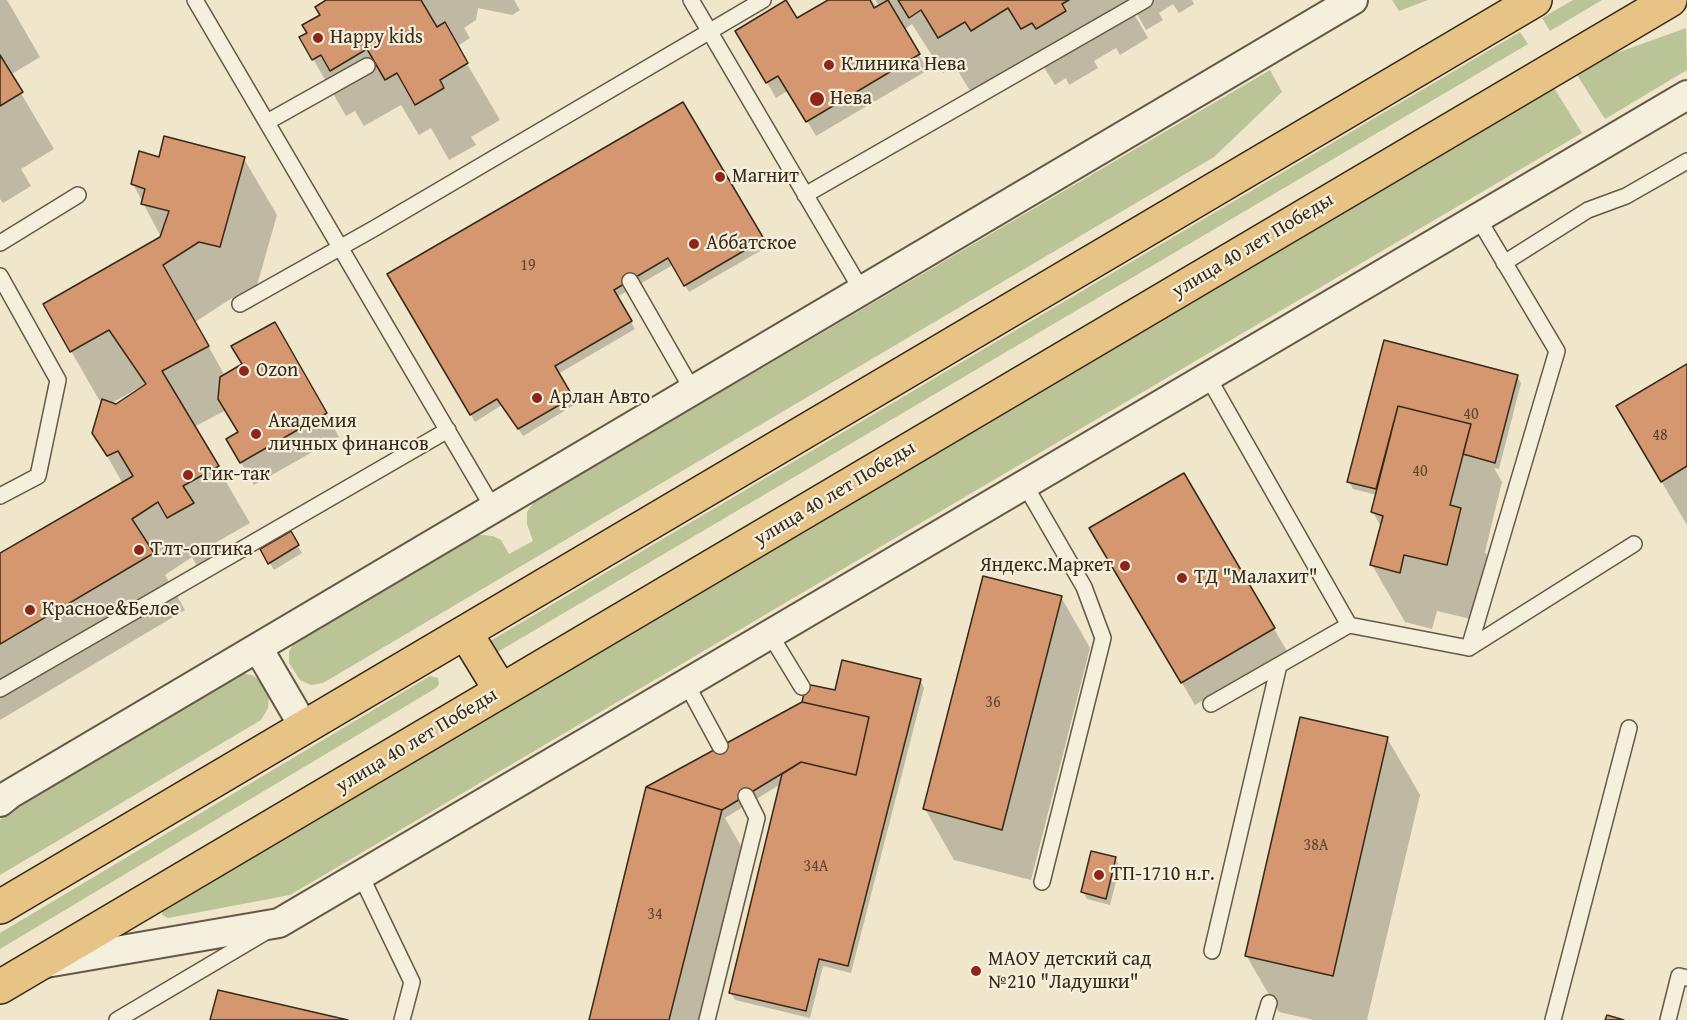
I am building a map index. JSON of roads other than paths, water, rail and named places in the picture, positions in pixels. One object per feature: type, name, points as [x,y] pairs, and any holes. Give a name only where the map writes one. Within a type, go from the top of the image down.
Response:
[{"type":"main road","points":[[0,907],[1535,0]]},
{"type":"main road","name":"улица 40 лет Победы","points":[[0,987],[1670,0]]},
{"type":"main road","points":[[465,632],[501,691]]},
{"type":"street","points":[[0,802],[1353,0]]},
{"type":"street","points":[[41,964],[279,923],[771,636],[1687,95]]},
{"type":"street","points":[[258,648],[304,727]]},
{"type":"lane","points":[[195,0],[494,508]]},
{"type":"lane","points":[[691,0],[862,291]]},
{"type":"lane","points":[[240,304],[341,248],[763,0]]},
{"type":"lane","points":[[805,195],[1145,0]]},
{"type":"lane","points":[[267,122],[367,66]]},
{"type":"lane","points":[[1504,263],[1588,210],[1626,196],[1687,161]]},
{"type":"lane","points":[[0,243],[78,195]]},
{"type":"lane","points":[[1469,648],[1557,351],[1478,218]]},
{"type":"lane","points":[[0,276],[58,380],[38,476],[0,496]]},
{"type":"lane","points":[[630,281],[693,391]]},
{"type":"lane","points":[[1208,377],[1348,625]]},
{"type":"lane","points":[[0,689],[448,430]]},
{"type":"lane","points":[[1025,484],[1084,587],[1103,638],[1042,882]]},
{"type":"lane","points":[[1211,704],[1348,625],[1469,648],[1634,544]]},
{"type":"lane","points":[[771,636],[802,687]]},
{"type":"lane","points":[[1212,951],[1279,665]]},
{"type":"lane","points":[[687,685],[720,746]]},
{"type":"lane","points":[[1553,1020],[1629,728]]},
{"type":"lane","points":[[707,1020],[757,818],[746,796]]},
{"type":"lane","points":[[361,876],[412,982],[402,1020]]},
{"type":"lane","points":[[117,1020],[279,923]]},
{"type":"lane","points":[[1668,1020],[1679,976],[1687,978]]},
{"type":"lane","points":[[1264,1020],[1269,1003]]},
{"type":"place","name":"Happy kids","points":[[318,38]]},
{"type":"place","name":"Клиника Нева","points":[[829,65]]},
{"type":"place","name":"Нева","points":[[817,99]]},
{"type":"place","name":"Магнит","points":[[720,177]]},
{"type":"place","name":"Аббатское","points":[[694,244]]},
{"type":"place","name":"Ozon","points":[[244,371]]},
{"type":"place","name":"Арлан Авто","points":[[537,398]]},
{"type":"place","name":"Академия личных финансов","points":[[256,434]]},
{"type":"place","name":"Тик-так","points":[[188,475]]},
{"type":"place","name":"Тлт-оптика","points":[[139,550]]},
{"type":"place","name":"Яндекс.Маркет","points":[[1125,566]]},
{"type":"place","name":"ТД \"Малахит\"","points":[[1182,578]]},
{"type":"place","name":"Красное&Белое","points":[[30,610]]},
{"type":"place","name":"ТП-1710 н.г.","points":[[1099,875]]},
{"type":"place","name":"МАОУ детский сад №210 \"Ладушки\"","points":[[976,971]]}]
